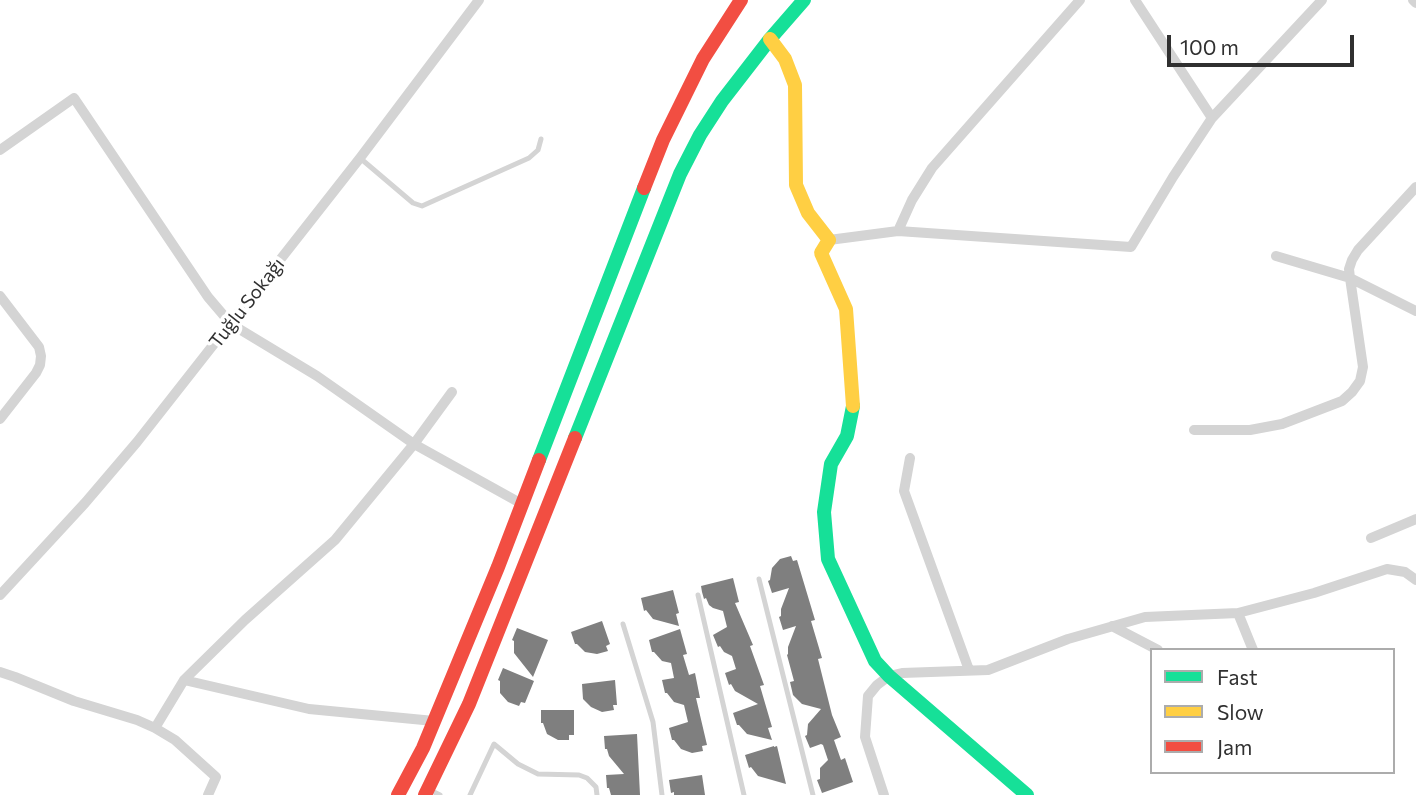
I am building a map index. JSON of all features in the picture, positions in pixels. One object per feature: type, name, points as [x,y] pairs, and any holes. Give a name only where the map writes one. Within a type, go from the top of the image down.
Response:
[{"type":"street","name":"Tuğlu Sokağı","points":[[0,595],[129,452],[360,158],[479,0]]},
{"type":"street","points":[[398,795],[423,748],[498,567],[663,140],[703,59],[741,0]]},
{"type":"street","points":[[431,793],[680,174],[700,135],[722,101],[804,0]]},
{"type":"street","points":[[898,231],[912,200],[932,168],[1080,0]]},
{"type":"street","points":[[1135,0],[1212,118]]},
{"type":"street","points":[[829,240],[898,231],[1131,247],[1212,118],[1322,0]]},
{"type":"street","points":[[770,39],[785,59],[794,85],[796,186],[808,213],[829,240]]},
{"type":"street","points":[[0,150],[74,98],[208,297],[230,324],[317,376],[414,444],[522,504]]},
{"type":"street","points":[[1194,430],[1250,430],[1282,425],[1342,401],[1352,392],[1360,381],[1363,367],[1349,269],[1358,250],[1416,187]]},
{"type":"street","points":[[829,240],[821,253],[846,309],[854,404],[847,436],[831,464],[824,512],[828,559],[875,661],[1027,795]]},
{"type":"street","points":[[1276,256],[1350,278],[1416,312]]},
{"type":"street","points":[[0,296],[39,347],[41,356],[36,373],[0,419]]},
{"type":"street","points":[[155,728],[184,680],[245,620],[335,540],[414,444],[452,392]]},
{"type":"street","points":[[910,458],[904,491],[969,670]]},
{"type":"street","points":[[1371,538],[1416,519]]},
{"type":"street","points":[[884,795],[865,737],[868,696],[889,676],[902,673],[988,670],[1068,639],[1145,617],[1238,613],[1314,593],[1387,569],[1405,572],[1416,580]]},
{"type":"street","points":[[1238,613],[1251,648]]},
{"type":"street","points":[[1112,626],[1154,648]]},
{"type":"street","points":[[0,672],[74,701],[155,728],[175,740],[216,778],[208,795]]},
{"type":"street","points":[[184,680],[309,709],[434,721]]},
{"type":"lane","points":[[360,158],[413,203],[422,206],[529,158],[538,150],[541,139]]},
{"type":"lane","points":[[759,579],[813,795]]},
{"type":"lane","points":[[698,595],[744,795]]},
{"type":"lane","points":[[623,624],[653,722],[662,795]]},
{"type":"lane","points":[[470,795],[494,744],[518,764],[538,774],[579,775],[587,778],[594,783],[597,795]]},
{"type":"building","points":[[791,556],[793,561],[797,560],[815,620],[811,621],[822,658],[818,659],[832,715],[841,737],[834,740],[841,760],[845,758],[853,782],[822,793],[817,780],[820,779],[820,768],[828,760],[823,745],[810,748],[805,736],[808,724],[821,709],[802,704],[793,695],[790,682],[794,681],[787,655],[796,626],[783,630],[779,617],[789,588],[772,593],[768,581],[772,568],[780,559]]},
{"type":"building","points":[[733,578],[739,602],[735,603],[753,645],[750,646],[764,685],[760,686],[772,727],[768,728],[772,740],[747,734],[737,725],[733,713],[758,704],[729,685],[725,673],[736,669],[732,656],[718,647],[713,635],[727,627],[723,611],[709,605],[702,592],[701,586]]},
{"type":"building","points":[[673,590],[679,613],[676,614],[679,626],[653,619],[644,611],[641,598]]},
{"type":"building","points":[[602,621],[610,644],[606,646],[608,651],[597,654],[585,652],[575,644],[571,632]]},
{"type":"building","points":[[517,628],[548,640],[533,677],[514,653],[512,640]]},
{"type":"building","points":[[680,629],[689,675],[695,673],[700,698],[696,698],[707,745],[702,746],[703,751],[692,753],[681,749],[672,740],[669,728],[688,722],[684,705],[674,702],[665,693],[662,680],[674,678],[671,663],[662,661],[652,652],[649,640]]},
{"type":"building","points":[[503,668],[534,681],[525,703],[521,702],[519,706],[508,702],[500,693],[498,680]]},
{"type":"building","points":[[615,680],[617,705],[613,705],[614,710],[602,712],[583,699],[582,684]]},
{"type":"building","points":[[541,710],[574,710],[574,735],[569,735],[569,740],[558,740],[547,734],[541,723]]},
{"type":"building","points":[[637,734],[640,795],[611,795],[607,788],[606,775],[624,774],[605,749],[604,736]]},
{"type":"building","points":[[777,746],[786,784],[758,776],[749,768],[745,755]]},
{"type":"building","points":[[702,775],[705,795],[671,793],[669,780]]},
{"type":"traffic: fast","points":[[575,438],[680,174],[700,135],[722,101],[804,0]]},
{"type":"traffic: fast","points":[[539,460],[644,188]]},
{"type":"traffic: fast","points":[[853,406],[847,436],[831,464],[824,512],[828,559],[875,661],[1027,795]]},
{"type":"traffic: slow","points":[[770,39],[785,59],[795,85],[796,185],[808,213],[829,240],[821,253],[846,309],[853,406]]},
{"type":"traffic: jam","points":[[644,188],[663,140],[703,59],[741,0]]},
{"type":"traffic: jam","points":[[425,795],[469,704],[575,438]]},
{"type":"traffic: jam","points":[[398,795],[423,748],[539,460]]}]
